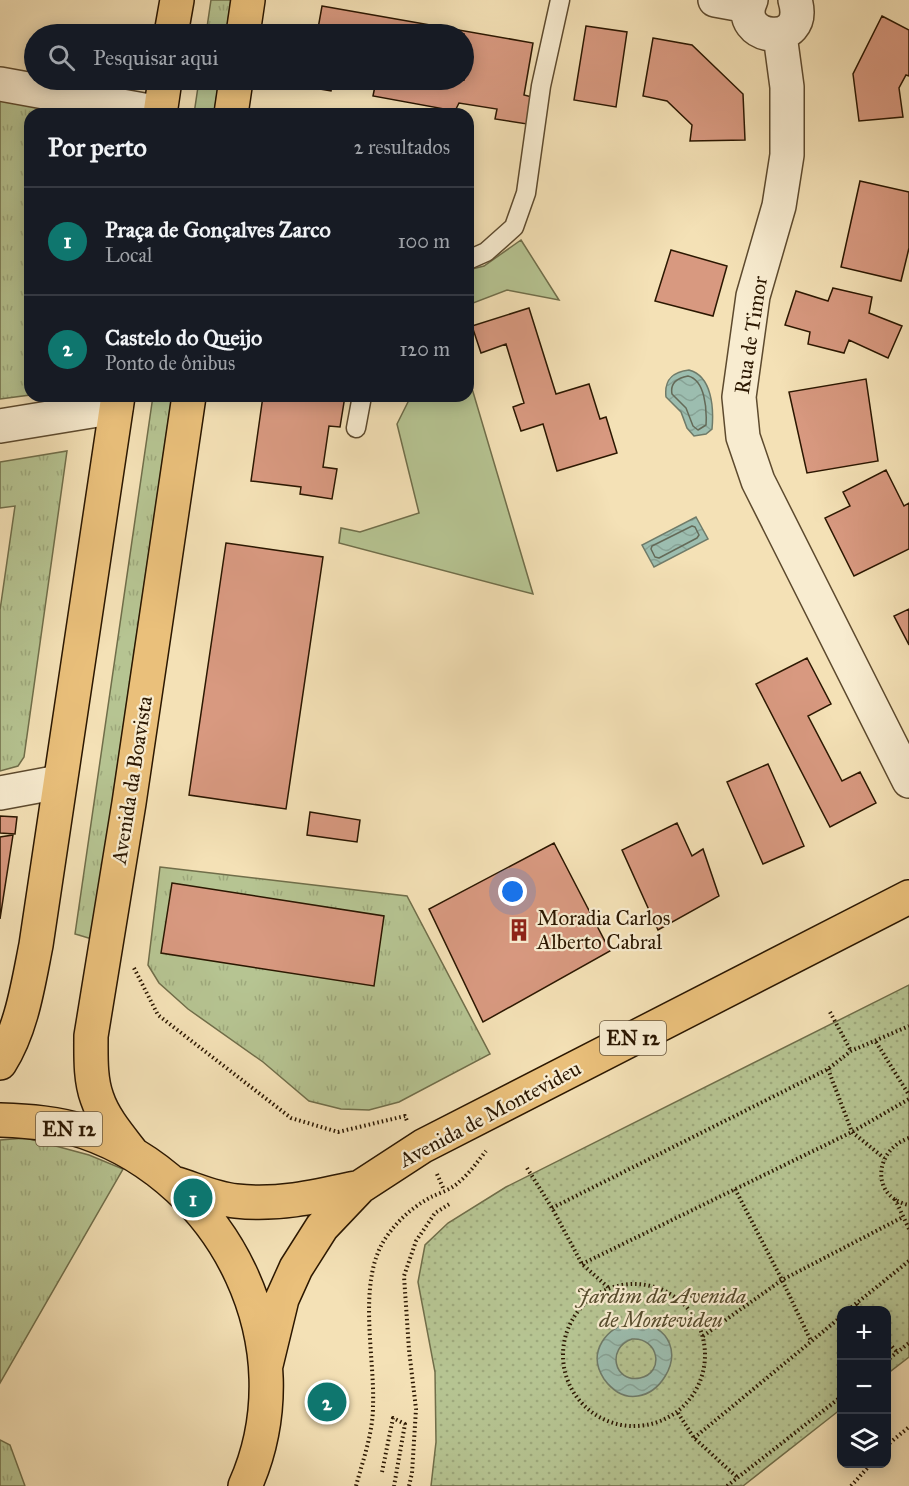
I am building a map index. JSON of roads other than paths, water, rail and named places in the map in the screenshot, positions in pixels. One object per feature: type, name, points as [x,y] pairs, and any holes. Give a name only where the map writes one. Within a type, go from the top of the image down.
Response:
[{"type":"main road","points":[[173,24],[177,0]]},
{"type":"main road","points":[[244,24],[248,0]]},
{"type":"main road","points":[[161,108],[164,90]]},
{"type":"main road","points":[[232,108],[235,90]]},
{"type":"main road","points":[[0,1063],[11,1046],[26,995],[36,945],[117,402]]},
{"type":"main road","name":"Avenida da Boavista","points":[[133,1154],[112,1126],[97,1098],[91,1066],[91,1036],[129,803],[188,402]]},
{"type":"main road","name":"Avenida de Montevideu","points":[[266,1365],[282,1299],[296,1268],[322,1227],[360,1187],[423,1146],[909,897]]},
{"type":"main road","name":"EN 12","points":[[0,1120],[35,1121],[85,1132],[133,1154],[175,1183],[211,1221],[238,1265],[257,1314],[266,1365],[265,1417],[253,1468],[245,1486]]},
{"type":"main road","name":"Avenida de Montevideu","points":[[175,1183],[233,1201],[266,1203],[304,1199],[360,1187]]},
{"type":"street","points":[[715,0],[749,3],[751,22],[756,29],[772,36],[780,35],[793,25],[797,16],[795,0]]},
{"type":"street","name":"Rua de Timor","points":[[780,35],[787,87],[787,155],[779,206],[753,296],[739,397],[744,437],[758,481],[909,781]]},
{"type":"street","points":[[0,84],[24,88]]},
{"type":"street","points":[[32,90],[128,108]]},
{"type":"street","points":[[0,426],[117,402]]},
{"type":"street","points":[[0,793],[59,782]]},
{"type":"lane","points":[[474,257],[486,252],[514,227],[526,193],[541,86],[560,0]]},
{"type":"lane","points":[[356,428],[361,402]]},
{"type":"water","points":[[689,370],[697,373],[703,379],[710,394],[712,429],[706,434],[694,436],[687,428],[681,412],[666,397],[666,386],[670,378]]},
{"type":"water","points":[[696,517],[708,539],[654,567],[642,545]]},
{"type":"water","points":[[634,1321],[658,1329],[669,1343],[671,1360],[665,1376],[653,1389],[638,1396],[621,1394],[604,1379],[597,1359],[598,1350],[608,1334]],"holes":[[[632,1339],[641,1340],[653,1349],[656,1363],[648,1375],[631,1378],[619,1370],[616,1357],[624,1343]]]},
{"type":"place","name":"Moradia Carlos Alberto Cabral","points":[[519,930]]},
{"type":"place","name":"Praça de Gonçalves Zarco","points":[[193,1198]]},
{"type":"place","name":"Castelo do Queijo","points":[[327,1402]]},
{"type":"park label","name":"Jardim da Avenida de Montevideu","points":[[661,1308]]}]
